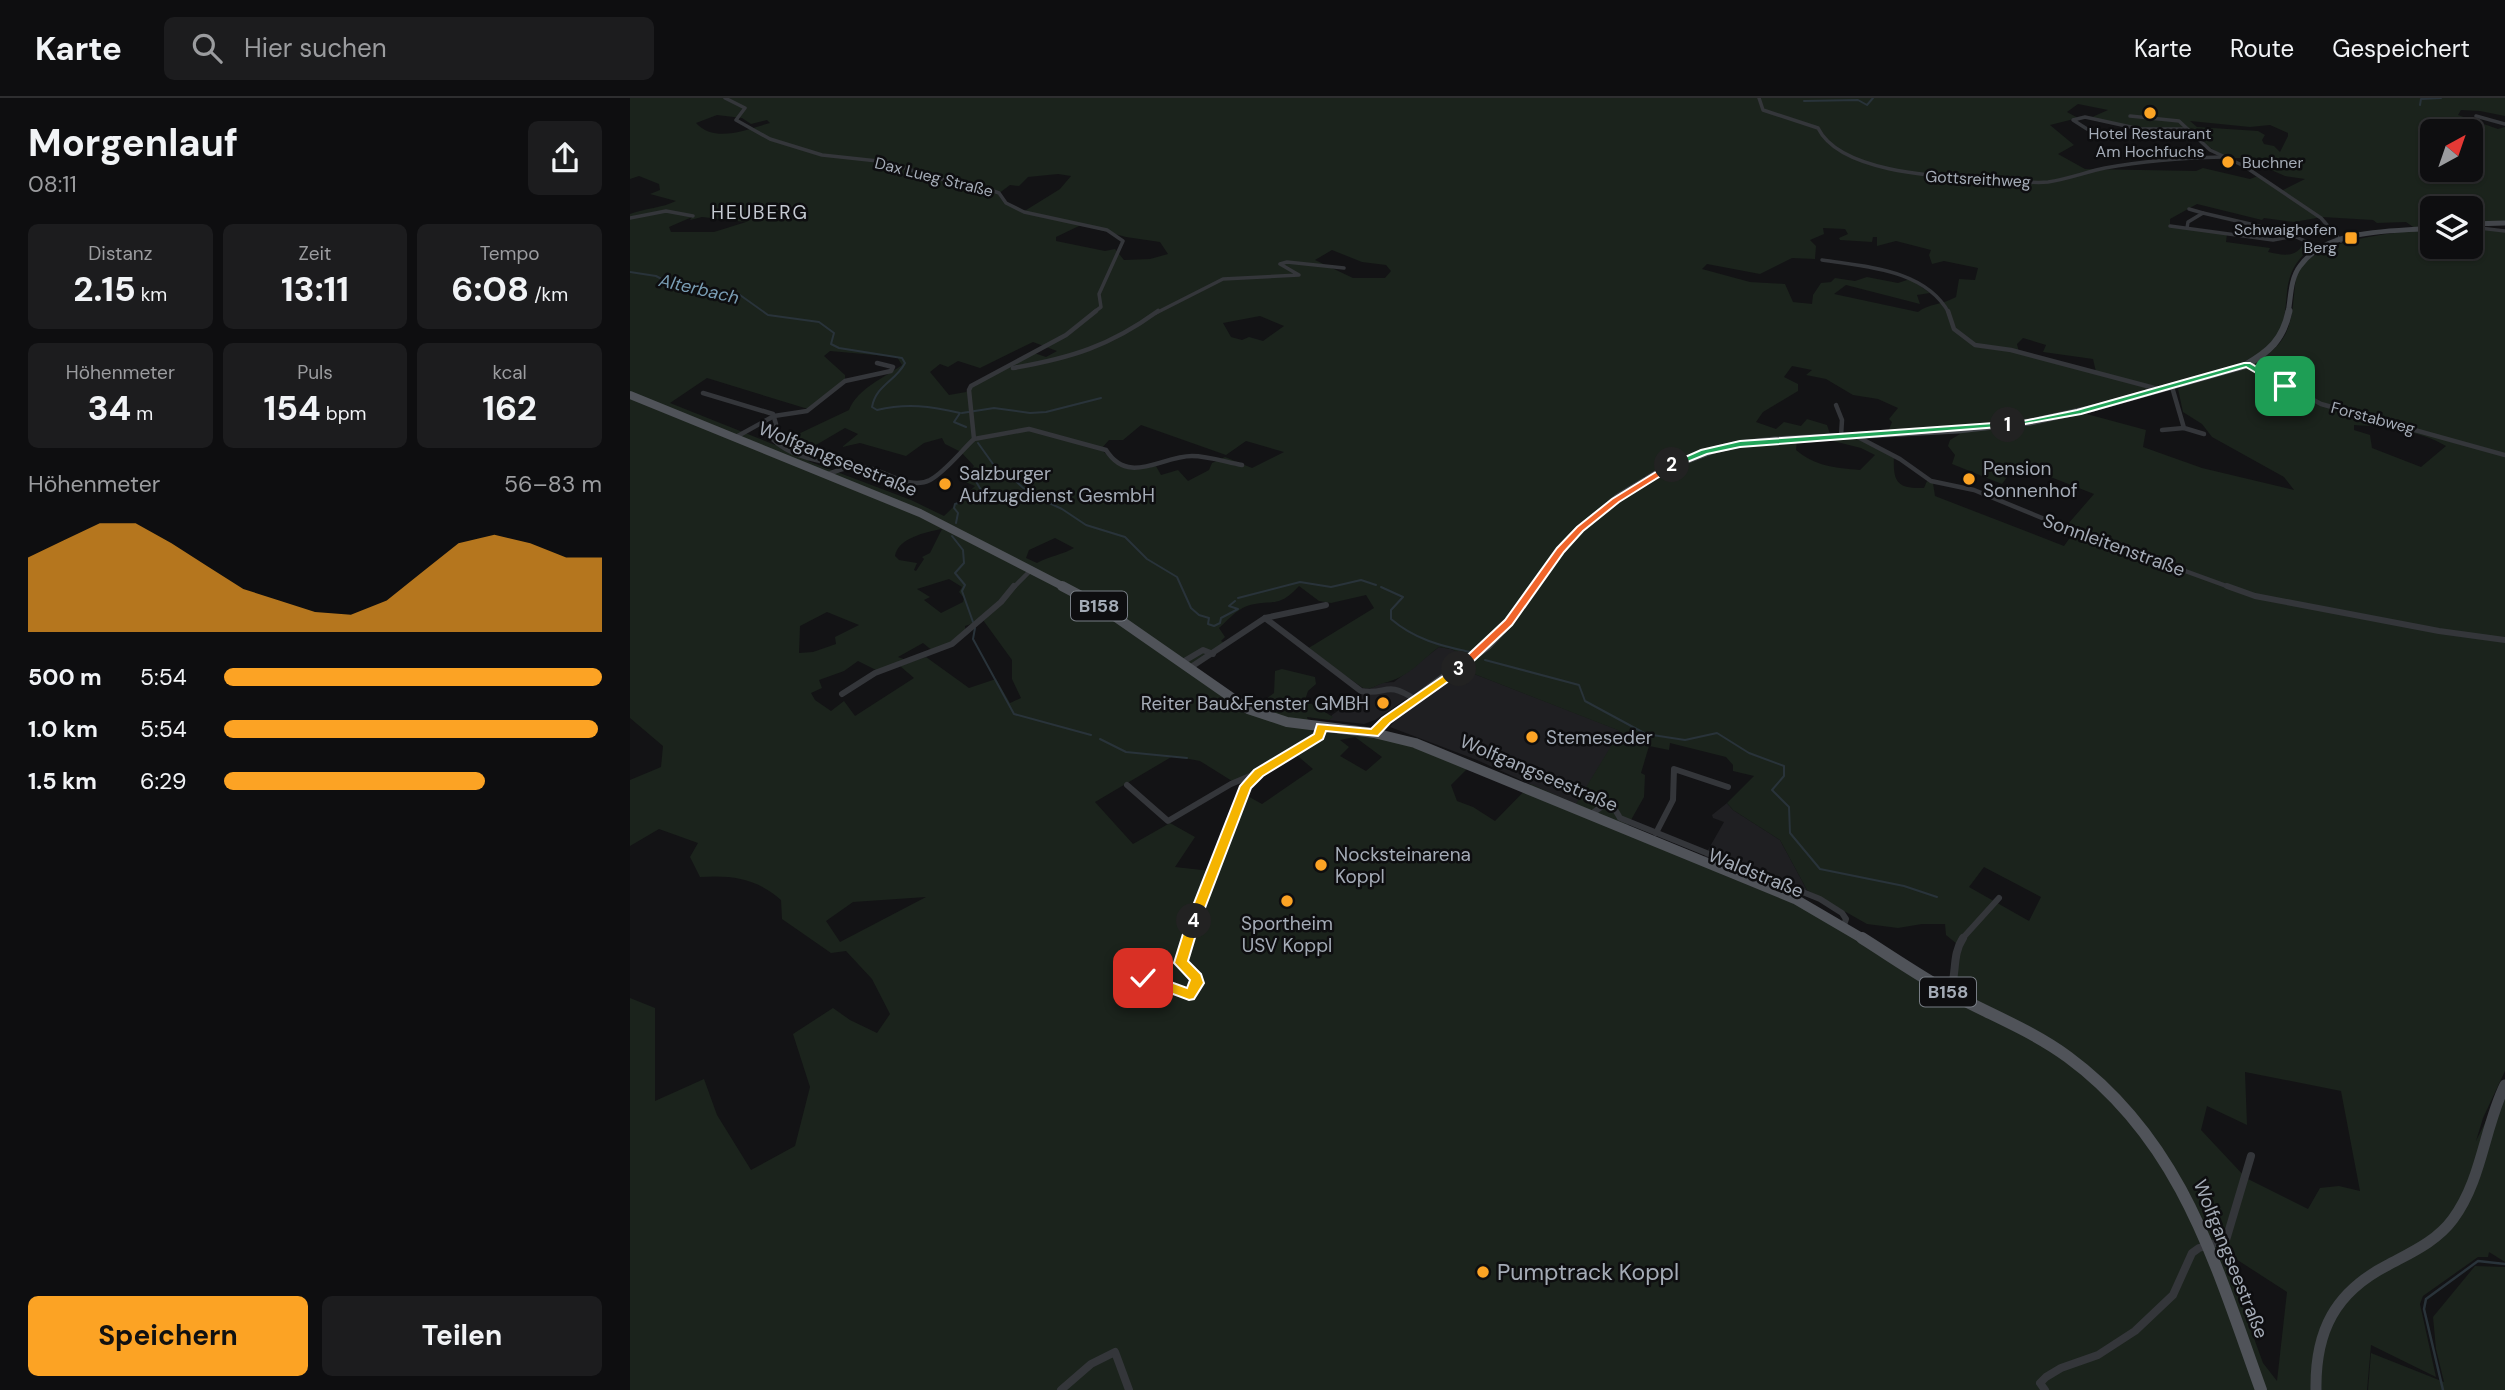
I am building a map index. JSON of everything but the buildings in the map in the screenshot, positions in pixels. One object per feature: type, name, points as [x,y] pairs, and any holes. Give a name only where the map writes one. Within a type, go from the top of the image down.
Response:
[{"type":"main road","name":"Wolfgangseestraße","points":[[630,395],[920,513],[1032,569],[1100,606],[1248,709],[1287,722],[1374,733],[1415,743],[1795,899],[1844,925],[1949,993],[2068,1056],[2101,1082],[2133,1114],[2168,1161],[2194,1210],[2261,1390]]},
{"type":"street","name":"Dax Lueg Straße","points":[[725,98],[745,108],[736,120],[770,139],[822,155],[887,162],[935,178],[982,187],[999,193],[1006,203],[1024,212],[1088,225],[1122,238],[1118,257],[1099,294],[1101,307],[1066,335],[971,386],[974,439]]},
{"type":"street","name":"Gottsreithweg","points":[[1759,98],[1763,110],[1818,128],[1823,138],[1834,148],[1868,162],[1920,176],[2047,182],[2065,180],[2107,168],[2184,158],[2222,157]]},
{"type":"street","points":[[2130,116],[2179,121],[2222,157],[2250,170],[2321,218],[2341,241]]},
{"type":"street","points":[[2476,116],[2505,124]]},
{"type":"street","points":[[2087,130],[2073,120],[2085,117],[2140,129],[2188,129]]},
{"type":"street","points":[[2189,209],[2285,231],[2321,248]]},
{"type":"street","points":[[630,218],[666,211],[693,216]]},
{"type":"street","points":[[2187,228],[2188,222],[2203,213]]},
{"type":"street","points":[[2483,224],[2505,223]]},
{"type":"street","points":[[2170,226],[2273,240],[2294,236]]},
{"type":"street","points":[[2483,227],[2505,231]]},
{"type":"street","points":[[1374,733],[1386,720],[1469,661],[1496,637],[1560,550],[1580,529],[1616,500],[1687,458],[1718,448],[1761,441],[2031,422],[2078,413],[2247,365],[2265,355],[2280,340],[2288,323],[2297,268],[2309,255],[2341,241],[2420,230]]},
{"type":"street","points":[[1822,260],[1874,268],[1911,278],[1930,291],[1948,310],[1954,329],[1975,345],[2011,350],[2162,390]]},
{"type":"street","points":[[1007,368],[1060,359],[1125,335],[1167,305],[1223,279],[1268,276],[1296,278],[1298,273],[1280,264],[1287,262],[1344,268]]},
{"type":"street","points":[[736,438],[774,416],[807,411],[845,381],[891,371],[893,368],[888,364],[877,363]]},
{"type":"street","name":"Forstabweg","points":[[2247,365],[2320,404],[2505,455]]},
{"type":"street","points":[[2172,387],[2184,428]]},
{"type":"street","points":[[703,393],[710,398],[765,411],[774,416],[776,424],[767,433],[772,441],[805,457],[845,467],[869,466],[912,484],[925,484],[957,459],[974,439],[1029,429],[1106,450],[1113,461],[1133,469],[1192,456],[1242,465]]},
{"type":"street","points":[[1836,405],[1842,420],[1841,436]]},
{"type":"street","points":[[2162,430],[2184,428],[2204,435]]},
{"type":"street","name":"Sonnleitenstraße","points":[[1854,435],[1900,459],[1931,481],[1974,490],[2023,512],[2255,596],[2388,622],[2505,640]]},
{"type":"street","points":[[826,475],[845,467]]},
{"type":"street","points":[[842,694],[875,673],[952,644],[1002,602],[1023,575],[1032,569]]},
{"type":"street","points":[[1187,665],[1203,650],[1213,654],[1265,618],[1326,605]]},
{"type":"street","points":[[1265,618],[1361,691],[1372,693],[1383,687],[1393,686],[1416,700]]},
{"type":"street","points":[[1127,785],[1168,821],[1231,784],[1259,773],[1319,736],[1321,727]]},
{"type":"street","points":[[1656,833],[1673,800],[1674,769],[1728,787]]},
{"type":"street","points":[[1143,978],[1189,995],[1198,983],[1197,978],[1181,963],[1182,956],[1245,786],[1259,773]]},
{"type":"street","name":"Waldstraße","points":[[1590,815],[1605,804],[1613,806],[1620,818],[1820,899],[1842,913],[1846,919],[1844,925]]},
{"type":"street","points":[[1949,993],[1952,988],[1952,960],[1957,946],[1999,898]]},
{"type":"street","points":[[2316,1390],[2314,1365],[2322,1330],[2336,1306],[2360,1282],[2434,1239],[2452,1220],[2469,1191],[2490,1121],[2505,1085]]},
{"type":"street","points":[[2045,1390],[2040,1383],[2047,1372],[2084,1362],[2104,1352],[2146,1322],[2178,1289],[2190,1254],[2198,1248],[2218,1246],[2226,1240],[2251,1156]]},
{"type":"street","points":[[1061,1390],[1091,1364],[1115,1352],[1129,1390]]},
{"type":"shaded area","points":[[630,98],[2505,98],[2505,116],[2461,110],[2458,115],[2469,119],[2420,119],[2420,182],[2483,182],[2483,124],[2498,129],[2505,127],[2505,221],[2483,222],[2483,196],[2420,196],[2420,228],[2416,229],[2406,222],[2377,223],[2373,220],[2322,217],[2294,222],[2264,218],[2262,220],[2197,204],[2170,219],[2170,227],[2227,234],[2226,242],[2270,248],[2268,252],[2283,255],[2291,254],[2302,246],[2314,246],[2300,258],[2292,271],[2283,321],[2278,333],[2259,353],[2238,364],[2050,417],[1979,426],[1888,432],[1892,422],[1889,419],[1898,408],[1878,399],[1853,395],[1826,379],[1806,375],[1812,370],[1792,366],[1784,377],[1798,384],[1798,391],[1763,412],[1756,422],[1776,429],[1784,422],[1801,426],[1807,419],[1827,425],[1830,434],[1813,438],[1760,440],[1716,448],[1675,463],[1649,477],[1643,476],[1645,479],[1599,511],[1567,539],[1506,619],[1469,657],[1439,647],[1400,677],[1372,688],[1363,688],[1307,649],[1374,608],[1366,595],[1331,603],[1319,601],[1299,586],[1279,601],[1247,606],[1235,613],[1219,628],[1225,637],[1221,641],[1227,645],[1190,667],[1254,708],[1274,693],[1275,671],[1282,669],[1315,677],[1316,684],[1308,691],[1305,700],[1333,717],[1329,720],[1307,717],[1312,732],[1373,737],[1469,767],[1451,785],[1457,801],[1473,807],[1495,821],[1531,784],[1576,804],[1620,731],[1464,670],[1509,625],[1558,556],[1581,531],[1616,501],[1656,475],[1698,456],[1728,448],[1797,440],[1796,450],[1810,460],[1834,467],[1860,470],[1875,455],[1861,448],[1825,439],[1859,437],[1894,455],[1895,477],[1902,485],[1924,488],[1927,481],[1933,483],[1935,496],[2064,546],[2074,532],[2068,524],[2094,494],[2043,474],[2040,477],[2013,469],[2002,484],[1952,464],[1955,455],[1948,446],[1950,440],[1960,434],[1956,430],[2031,423],[2083,413],[2146,430],[2143,447],[2202,468],[2294,490],[2284,477],[2212,437],[2202,424],[2183,412],[2178,389],[2202,378],[2253,363],[2275,348],[2289,324],[2296,278],[2303,265],[2317,254],[2356,240],[2420,230],[2420,259],[2483,259],[2483,229],[2505,232],[2505,1071],[2483,1118],[2476,1141],[2505,1082],[2505,1262],[2489,1252],[2488,1257],[2478,1257],[2423,1296],[2420,1304],[2436,1377],[2371,1345],[2367,1390],[630,1390],[630,998],[655,1008],[655,1101],[704,1079],[717,1115],[751,1170],[795,1146],[810,1087],[793,1034],[833,1008],[877,1033],[890,1014],[872,979],[846,951],[831,953],[782,919],[781,900],[772,893],[743,880],[700,877],[690,857],[698,843],[659,829],[630,846],[630,780],[661,767],[663,746],[630,718],[630,214],[676,201],[650,194],[660,190],[659,184],[639,176],[630,179]],"holes":[[[2078,104],[2108,110],[2090,118],[2140,128],[2188,128],[2203,143],[2226,158],[2252,158],[2264,164],[2262,166],[2285,176],[2305,179],[2281,191],[2258,176],[2250,179],[2203,168],[2196,171],[2085,169],[2058,154],[2074,145],[2050,125],[2078,118],[2067,112]],[[717,115],[742,118],[751,124],[767,120],[770,123],[722,134],[704,129],[696,123]],[[2190,121],[2250,127],[2270,125],[2288,133],[2288,136],[2280,152],[2274,146],[2264,144],[2262,140],[2265,135],[2258,131],[2197,127]],[[1058,174],[1071,176],[1060,189],[1023,212],[1004,203],[998,194],[1010,185],[1019,186],[1028,177]],[[692,217],[690,220],[702,217],[746,222],[714,232],[671,232],[669,227]],[[1081,225],[1126,237],[1160,242],[1168,254],[1150,259],[1124,260],[1115,249],[1105,251],[1056,241],[1056,237]],[[1823,228],[1845,229],[1848,234],[1839,238],[1840,240],[1872,242],[1873,237],[1877,237],[1877,246],[1896,241],[1931,250],[1929,255],[1932,264],[1944,261],[1978,268],[1975,280],[1959,279],[1956,297],[1918,312],[1834,294],[1846,285],[1920,304],[1917,295],[1930,293],[1910,279],[1898,283],[1867,277],[1855,281],[1835,278],[1831,282],[1821,283],[1813,295],[1812,304],[1793,302],[1785,284],[1750,282],[1702,269],[1707,264],[1760,274],[1792,258],[1815,259],[1816,246],[1810,240],[1824,234]],[[1332,250],[1362,262],[1386,265],[1391,271],[1385,278],[1353,278],[1315,260]],[[1260,316],[1284,326],[1263,341],[1249,337],[1242,340],[1231,337],[1223,323]],[[2023,338],[2046,345],[2043,352],[2093,359],[2096,372],[2019,353],[2017,344]],[[1033,342],[1057,351],[1046,357],[1034,353],[973,384],[966,392],[949,395],[930,372],[940,364],[948,367],[958,361],[980,368]],[[830,351],[897,357],[902,365],[872,384],[853,402],[849,410],[775,445],[670,403],[707,378],[808,409],[824,400],[845,380],[845,375],[824,356]],[[1141,425],[1226,455],[1246,441],[1284,452],[1252,468],[1225,457],[1212,463],[1209,470],[1188,481],[1178,470],[1161,475],[1156,466],[1138,469],[1125,467],[1101,449],[1109,440],[1123,440]],[[2354,425],[2413,433],[2446,446],[2421,467],[2372,448],[2370,435],[2354,430]],[[845,428],[858,434],[842,447],[860,443],[906,456],[924,443],[942,438],[945,444],[961,452],[974,466],[963,481],[975,486],[944,516],[911,500],[808,461],[826,450],[816,445]],[[942,529],[930,553],[922,557],[924,559],[916,571],[914,570],[917,563],[899,560],[895,556],[907,540]],[[1055,538],[1074,548],[1037,563],[1026,558],[1029,550]],[[949,579],[962,587],[959,592],[964,598],[963,602],[941,613],[924,600],[930,597],[917,589]],[[827,612],[859,625],[835,637],[836,644],[813,652],[799,653],[800,626]],[[983,620],[1012,660],[1012,679],[1021,698],[1010,703],[996,679],[969,688],[926,657],[900,666],[914,678],[855,716],[844,701],[831,711],[815,700],[811,693],[822,688],[819,680],[844,671],[858,661],[878,671],[909,661],[898,657],[923,643],[934,652],[966,634],[965,626]],[[1355,737],[1382,757],[1366,771],[1340,756],[1349,747],[1340,740]],[[1670,743],[1726,757],[1733,765],[1733,771],[1754,776],[1727,803],[1733,810],[1780,840],[1807,890],[1867,924],[1898,928],[1945,924],[1946,935],[1957,944],[1951,966],[1952,989],[1889,951],[1866,944],[1810,910],[1721,874],[1704,857],[1627,827],[1644,797],[1645,775],[1641,773],[1649,746],[1669,750]],[[1293,752],[1313,769],[1262,804],[1244,794],[1211,871],[1175,867],[1195,837],[1170,823],[1133,844],[1095,802],[1173,756],[1200,761],[1232,781],[1255,773]],[[1984,867],[2041,897],[2029,921],[1969,887]],[[926,897],[840,942],[826,921],[853,902]],[[2245,1072],[2341,1091],[2360,1191],[2339,1186],[2320,1188],[2308,1209],[2246,1178],[2201,1130],[2207,1106],[2247,1125]],[[2222,1250],[2287,1292],[2277,1381],[2263,1363]]]},
{"type":"shaded area","points":[[1439,647],[1469,657],[1375,720],[1364,724],[1329,720],[1332,715],[1369,689],[1382,683],[1394,682]]},
{"type":"shaded area","points":[[1464,670],[1621,731],[1576,805],[1477,760],[1390,727],[1397,718]]},
{"type":"shaded area","points":[[1727,803],[1733,810],[1780,840],[1807,890],[1801,893],[1704,857],[1724,822],[1712,815]]},
{"type":"shaded area","points":[[2475,1266],[2505,1267],[2505,1390],[2368,1390],[2371,1353],[2444,1382],[2436,1349],[2433,1317]]},
{"type":"waterway","points":[[1804,101],[1858,100],[1867,105],[1873,98]]},
{"type":"waterway","points":[[2420,105],[2421,99],[2441,98]]},
{"type":"waterway","name":"Alterbach","points":[[630,272],[656,276],[671,284],[690,288],[740,295],[768,315],[819,322],[834,333],[831,344],[839,348],[902,358],[905,363],[878,393],[872,407],[877,410],[918,406],[960,413],[954,422],[966,427]]},
{"type":"waterway","points":[[962,413],[994,408],[1030,413],[1046,412],[1101,398]]},
{"type":"waterway","name":"Alterbach","points":[[978,443],[998,471],[1010,476],[1030,494],[1062,509],[1086,525],[1125,537],[1147,559],[1177,577],[1191,608],[1199,615],[1209,618],[1208,624],[1214,626],[1220,623],[1221,618],[1238,609],[1229,606],[1235,601]]},
{"type":"waterway","points":[[956,523],[958,513],[954,508],[955,504],[981,490],[974,478],[980,475],[1007,476]]},
{"type":"waterway","points":[[952,536],[963,550],[964,563],[955,573],[965,585],[962,591],[973,622]]},
{"type":"waterway","name":"Alterbach","points":[[1238,598],[1300,582],[1331,587],[1361,580],[1376,585]]},
{"type":"waterway","name":"Alterbach","points":[[1381,587],[1403,597],[1391,610],[1391,619],[1400,626],[1428,641],[1470,652]]},
{"type":"waterway","points":[[975,628],[973,639],[1014,714],[1091,735]]},
{"type":"waterway","name":"Alterbach","points":[[1485,660],[1579,685],[1585,701],[1646,734],[1685,740],[1717,733],[1749,753],[1784,766],[1784,776],[1772,790],[1789,807],[1790,833],[1820,869],[1904,886],[1937,897]]},
{"type":"waterway","points":[[1100,739],[1126,752],[1187,758]]},
{"type":"waterway","points":[[2443,1390],[2424,1309],[2426,1299],[2478,1261],[2505,1264]]},
{"type":"place","name":"Hotel Restaurant Am Hochfuchs","points":[[2150,113]]},
{"type":"place","name":"Buchner","points":[[2228,162]]},
{"type":"place","name":"Schwaighofen Berg","points":[[2351,238]]},
{"type":"place","name":"Pension Sonnenhof","points":[[1969,479]]},
{"type":"place","name":"Salzburger Aufzugdienst GesmbH","points":[[945,484]]},
{"type":"place","name":"Reiter Bau&Fenster GMBH","points":[[1383,703]]},
{"type":"place","name":"Stemeseder","points":[[1532,737]]},
{"type":"place","name":"Nocksteinarena Koppl","points":[[1321,865]]},
{"type":"place","name":"Sportheim USV Koppl","points":[[1287,901]]},
{"type":"place","name":"Pumptrack Koppl","points":[[1483,1272]]},
{"type":"district","name":"HEUBERG","points":[[760,212]]},
{"type":"route","points":[[1143,978],[1189,995],[1198,983],[1197,978],[1181,963],[1182,956],[1245,786],[1259,773],[1319,736],[1321,727],[1374,733],[1386,720],[1456,671],[1496,637],[1560,550],[1595,515],[1672,465],[1718,448],[1761,441],[2031,422],[2078,413],[2247,365],[2285,386]]}]
